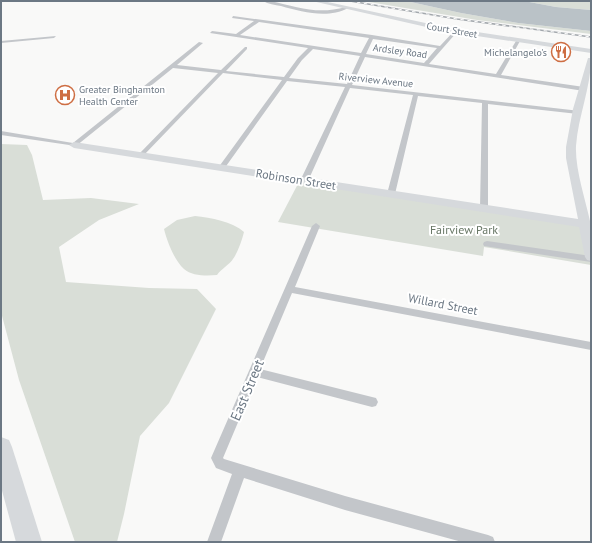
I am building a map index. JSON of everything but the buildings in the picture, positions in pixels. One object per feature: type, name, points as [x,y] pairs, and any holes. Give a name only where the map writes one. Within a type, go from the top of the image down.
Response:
[{"type":"highway","points":[[1,447],[29,542]]},
{"type":"main road","name":"Court Street","points":[[315,1],[456,32],[591,51]]},
{"type":"street","points":[[265,1],[311,12],[334,12],[344,8]]},
{"type":"street","points":[[233,17],[372,36],[440,48]]},
{"type":"street","points":[[236,36],[259,20]]},
{"type":"street","name":"Ardsley Road","points":[[212,32],[584,88]]},
{"type":"street","points":[[426,64],[456,32]]},
{"type":"street","points":[[304,180],[372,36]]},
{"type":"street","points":[[1,42],[54,38]]},
{"type":"street","points":[[498,75],[518,41]]},
{"type":"street","points":[[74,145],[201,42]]},
{"type":"street","points":[[222,168],[286,79],[312,47]]},
{"type":"street","points":[[141,155],[245,48]]},
{"type":"street","points":[[487,244],[591,258],[588,224],[571,158],[570,148],[572,134],[591,60]]},
{"type":"street","name":"Riverview Avenue","points":[[171,66],[578,112]]},
{"type":"street","points":[[391,194],[416,93]]},
{"type":"street","points":[[484,208],[485,101]]},
{"type":"street","name":"Robinson Street","points":[[1,133],[588,224]]},
{"type":"street","name":"East Street","points":[[240,471],[220,464],[218,458],[316,226]]},
{"type":"street","name":"Willard Street","points":[[289,289],[591,346]]},
{"type":"street","points":[[254,372],[372,402]]},
{"type":"street","points":[[214,542],[240,471],[345,503],[488,542]]},
{"type":"green space","points":[[363,1],[406,1],[518,23],[591,31],[591,34],[477,20]]},
{"type":"green space","points":[[524,1],[591,1],[591,10],[556,7]]},
{"type":"green space","points":[[1,144],[27,145],[32,155],[43,200],[91,198],[139,204],[99,220],[59,247],[66,282],[149,288],[197,289],[216,309],[169,403],[140,436],[117,542],[75,542],[19,380],[1,312]]},
{"type":"green space","name":"Fairview Park","points":[[300,180],[584,224],[591,257],[591,265],[484,247],[483,256],[278,222]]},
{"type":"green space","points":[[195,216],[214,219],[234,225],[244,232],[235,256],[217,275],[199,275],[187,271],[177,261],[169,245],[164,229],[177,220]]},
{"type":"shaded area","points":[[406,1],[524,1],[556,7],[591,10],[591,31],[518,23]]},
{"type":"railway","points":[[350,1],[457,19],[591,37]]},
{"type":"place","name":"Michelangelo's","points":[[561,52]]},
{"type":"place","name":"Greater Binghamton Health Center","points":[[65,95]]}]
